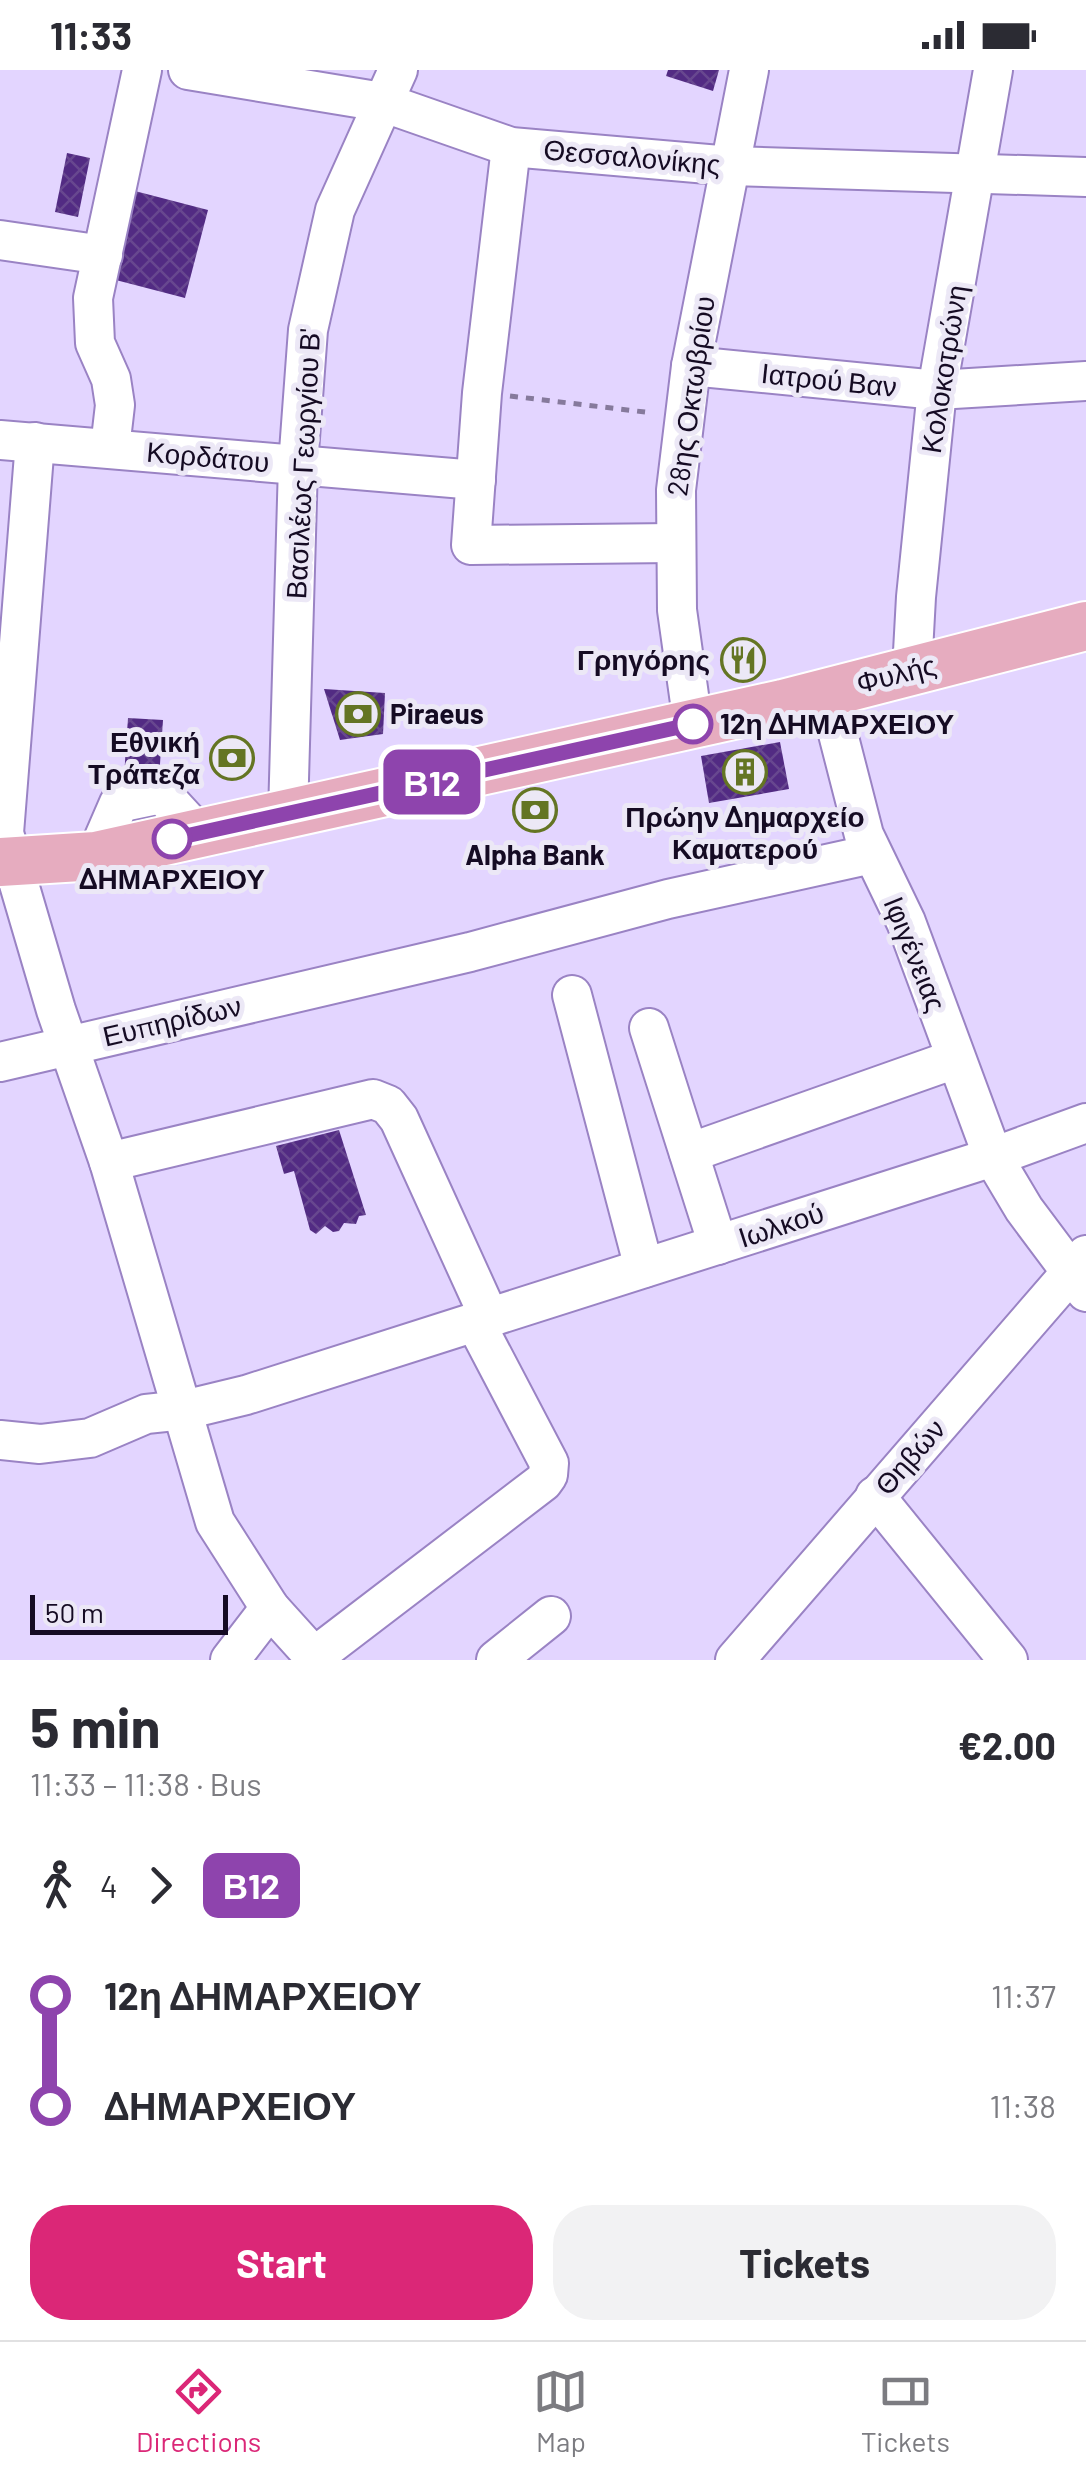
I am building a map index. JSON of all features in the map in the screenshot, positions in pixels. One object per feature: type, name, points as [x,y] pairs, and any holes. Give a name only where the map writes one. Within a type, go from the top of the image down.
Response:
[{"type":"main road","name":"Φυλής","points":[[6,861],[96,856],[198,834],[693,724],[1086,626]]},
{"type":"street","points":[[110,448],[115,405],[111,379],[101,360],[92,326],[93,298],[142,70]]},
{"type":"street","name":"Θεσσαλονίκης","points":[[188,70],[390,86],[510,147],[730,166],[1086,177]]},
{"type":"street","name":"28ης Οκτωβρίου","points":[[693,724],[677,610],[674,542],[684,417],[749,70]]},
{"type":"street","name":"Κολοκοτρώνη","points":[[912,670],[937,390],[993,70]]},
{"type":"street","name":"Βασιλέως Γεωργίου Β'","points":[[288,814],[298,465],[308,330],[335,210],[390,86]]},
{"type":"street","points":[[510,147],[482,393],[471,545],[674,542]]},
{"type":"street","points":[[0,240],[103,256]]},
{"type":"street","name":"Ιατρού Βαν","points":[[692,366],[937,390],[1086,381]]},
{"type":"street","points":[[0,1062],[68,1045],[6,861],[18,441]]},
{"type":"street","name":"Κορδάτου","points":[[18,441],[476,480]]},
{"type":"street","name":"Ιφιγένειας","points":[[827,692],[872,854],[906,922],[993,1157],[1024,1209],[1081,1273]]},
{"type":"street","name":"Ευπηρίδων","points":[[316,1659],[270,1608],[215,1522],[109,1162],[68,1045],[470,952],[668,899],[872,854]]},
{"type":"street","points":[[572,995],[644,1268]]},
{"type":"street","points":[[649,1028],[718,1245]]},
{"type":"street","points":[[689,1152],[955,1060]]},
{"type":"street","points":[[109,1162],[373,1099],[388,1105],[399,1120],[483,1322],[549,1463],[548,1475],[316,1659]]},
{"type":"street","name":"Ιωλκού","points":[[0,1440],[40,1444],[90,1438],[146,1414],[184,1410],[246,1395],[993,1157],[1086,1123]]},
{"type":"street","name":"Θηβών","points":[[735,1660],[875,1496],[1081,1273]]},
{"type":"street","points":[[875,1496],[1008,1660]]},
{"type":"street","points":[[230,1660],[270,1608]]},
{"type":"street","points":[[496,1660],[550,1616]]},
{"type":"path","points":[[482,393],[684,417]]},
{"type":"building","points":[[668,70],[719,70],[713,91],[666,76]]},
{"type":"building","points":[[67,153],[90,158],[78,217],[55,212]]},
{"type":"building","points":[[135,191],[208,210],[185,298],[112,279]]},
{"type":"building","name":"Piraeus","points":[[324,689],[385,693],[383,734],[340,740]]},
{"type":"building","points":[[128,718],[163,720],[158,793],[123,791]]},
{"type":"building","name":"Πρώην Δημαρχείο Καματερού","points":[[780,742],[789,789],[709,803],[701,756]]},
{"type":"building","points":[[339,1130],[366,1215],[359,1216],[356,1224],[344,1223],[339,1231],[325,1226],[316,1234],[310,1230],[294,1171],[284,1174],[276,1146]]},
{"type":"bus line","name":"Β12","points":[[172,839],[693,724]]},
{"type":"place","name":"Γρηγόρης","points":[[743,660]]},
{"type":"place","name":"Piraeus","points":[[358,714]]},
{"type":"place","name":"12η ΔΗΜΑΡΧΕΙΟΥ","points":[[693,724]]},
{"type":"place","name":"Εθνική Τράπεζα","points":[[232,758]]},
{"type":"place","name":"Πρώην Δημαρχείο Καματερού","points":[[745,772]]},
{"type":"place","name":"Alpha Bank","points":[[535,810]]},
{"type":"place","name":"ΔΗΜΑΡΧΕΙΟΥ","points":[[172,839]]}]
